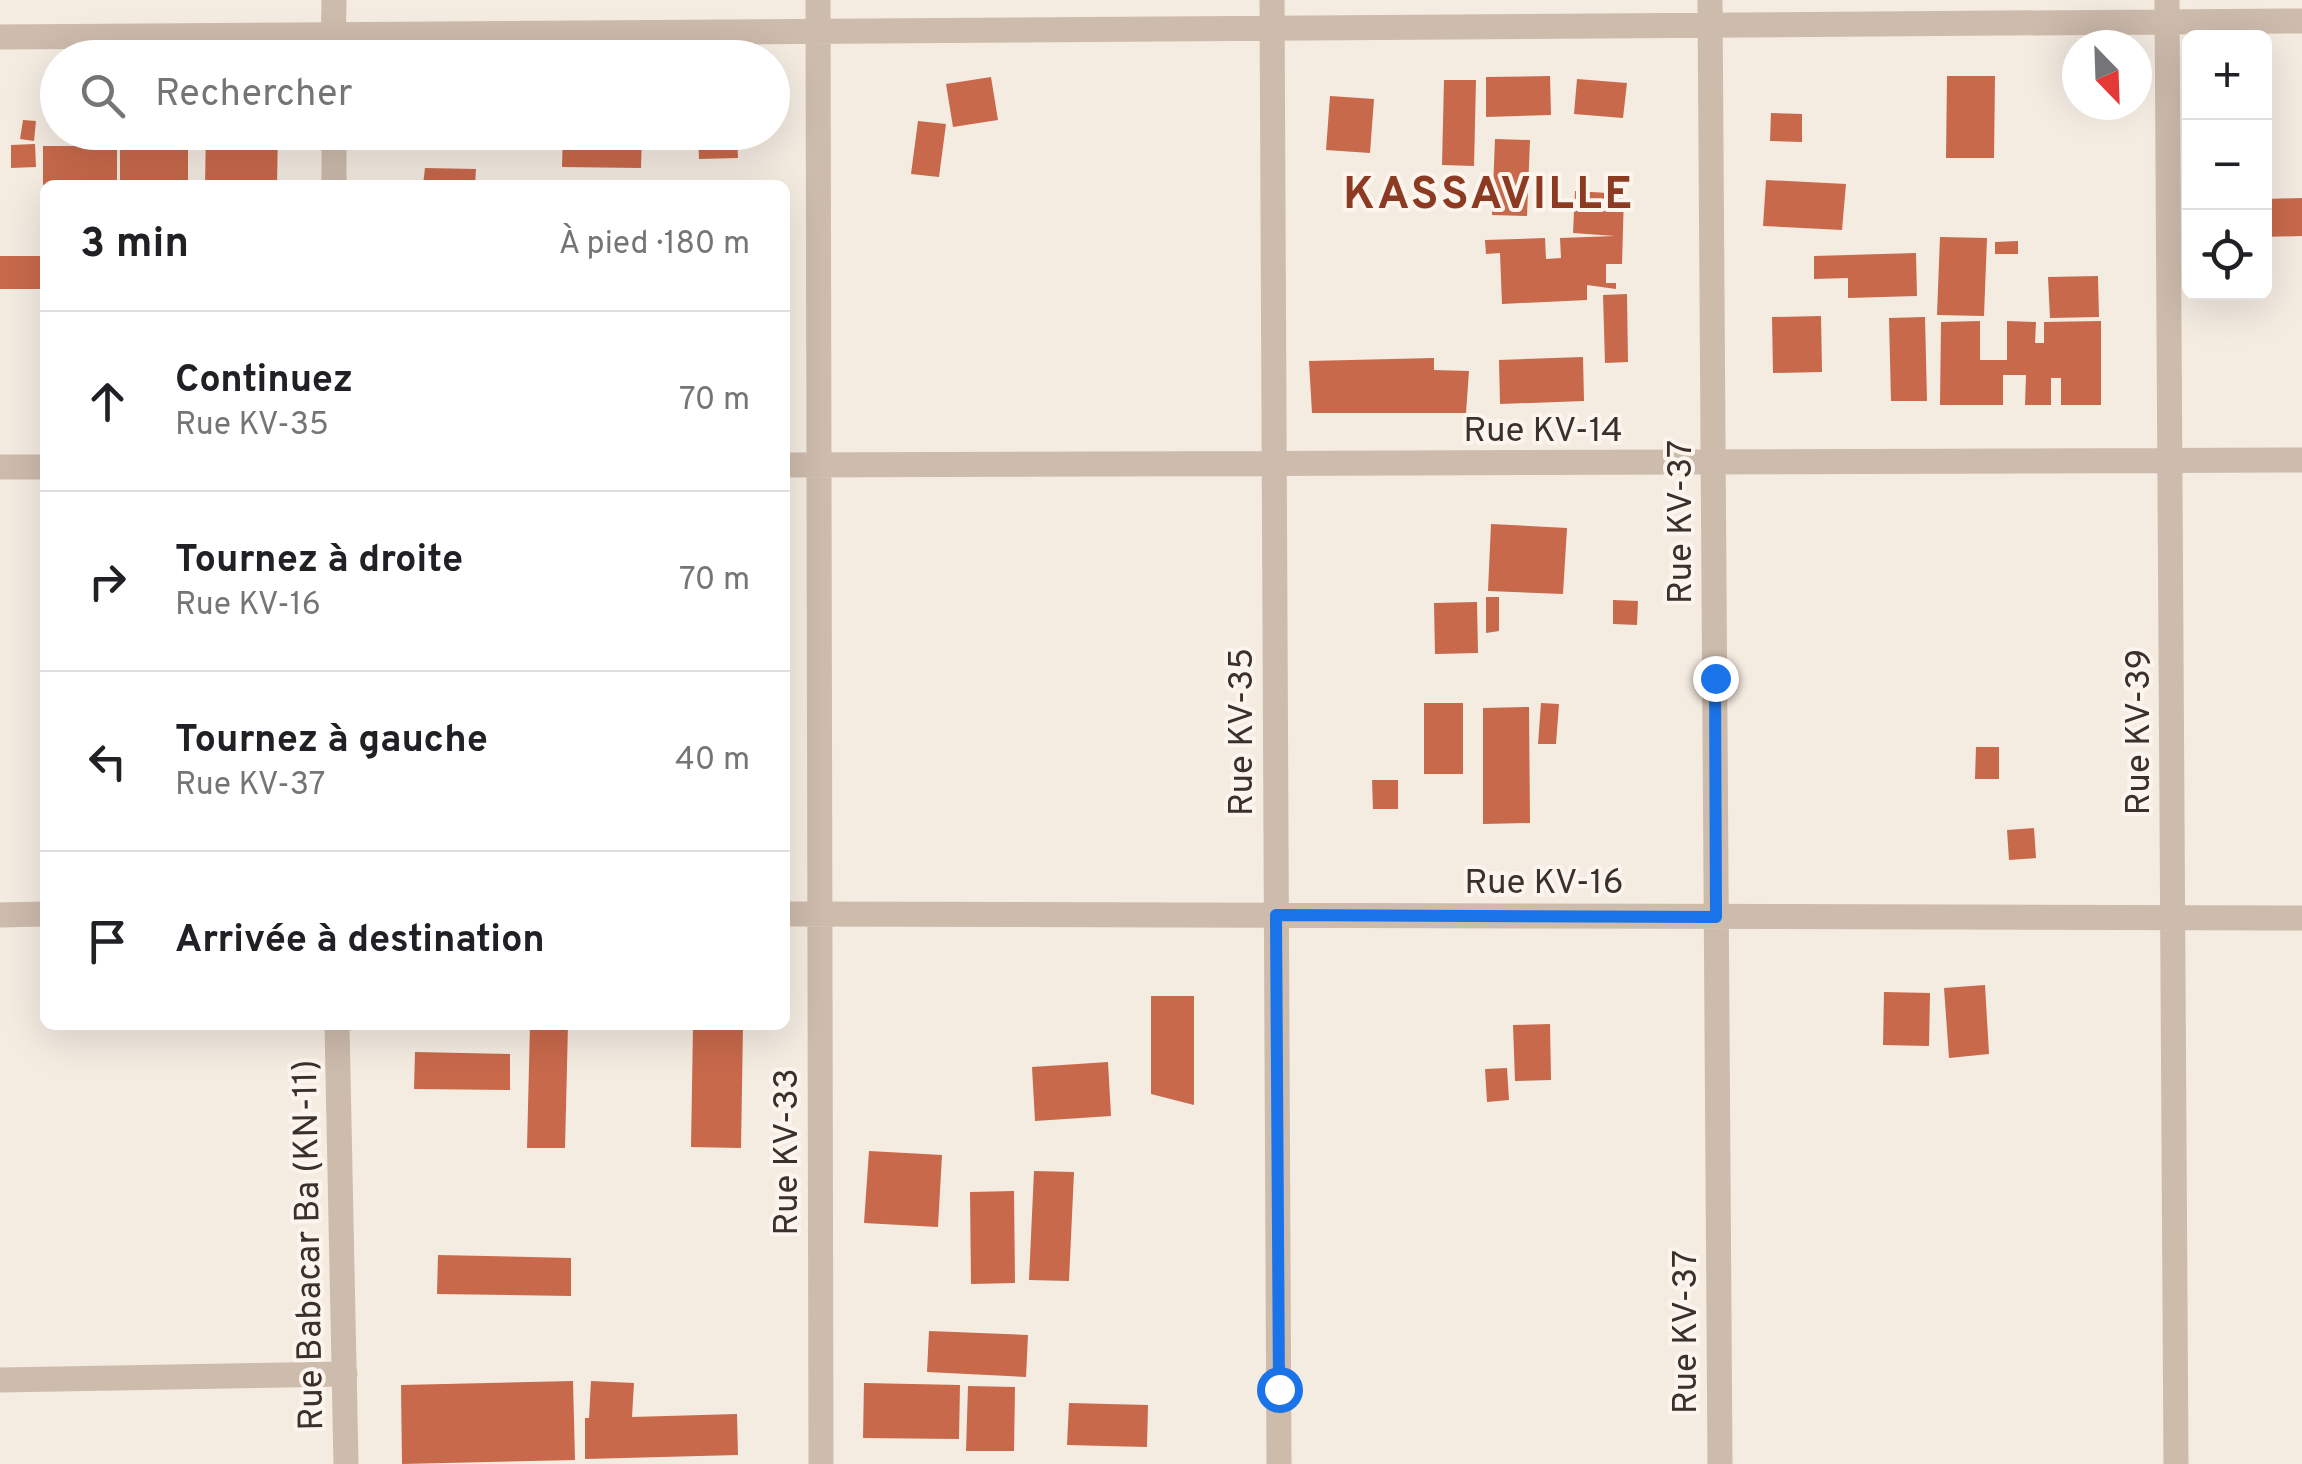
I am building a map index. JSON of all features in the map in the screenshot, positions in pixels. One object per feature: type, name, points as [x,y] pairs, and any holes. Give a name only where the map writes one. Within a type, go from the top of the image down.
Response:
[{"type":"street","points":[[333,40],[334,0]]},
{"type":"street","name":"Rue KV-33","points":[[818,0],[821,1464]]},
{"type":"street","name":"Rue KV-35","points":[[1272,0],[1279,1464]]},
{"type":"street","name":"Rue KV-37","points":[[1710,0],[1720,1464]]},
{"type":"street","points":[[541,40],[818,32],[1710,26],[2167,11],[2302,22]]},
{"type":"street","name":"Rue KV-39","points":[[2167,11],[2176,1464]]},
{"type":"street","points":[[0,38],[83,40]]},
{"type":"street","points":[[334,150],[334,180]]},
{"type":"street","name":"Rue KV-14","points":[[790,465],[2302,460]]},
{"type":"street","points":[[0,467],[40,467]]},
{"type":"street","points":[[0,915],[40,914]]},
{"type":"street","name":"Rue KV-16","points":[[790,914],[2302,918]]},
{"type":"street","name":"Rue Babacar Ba (KN-11)","points":[[337,1030],[346,1464]]},
{"type":"street","points":[[0,1380],[346,1374]]},
{"type":"building","points":[[1550,76],[1551,115],[1486,117],[1486,77]]},
{"type":"building","points":[[1947,76],[1995,76],[1994,158],[1946,158]]},
{"type":"building","points":[[991,77],[998,120],[953,127],[946,84]]},
{"type":"building","points":[[1577,79],[1627,83],[1623,118],[1574,114]]},
{"type":"building","points":[[1444,80],[1476,80],[1474,166],[1442,165]]},
{"type":"building","points":[[1330,96],[1374,99],[1370,153],[1326,150]]},
{"type":"building","points":[[1771,113],[1802,114],[1802,142],[1770,141]]},
{"type":"building","points":[[23,120],[36,121],[34,141],[20,139]]},
{"type":"building","points":[[918,121],[946,124],[939,177],[911,174]]},
{"type":"building","points":[[1495,139],[1530,140],[1527,216],[1492,215]]},
{"type":"building","points":[[35,144],[36,167],[11,168],[11,145]]},
{"type":"building","points":[[43,150],[117,150],[117,180],[43,180]]},
{"type":"building","points":[[120,150],[188,150],[188,180],[120,180]]},
{"type":"building","points":[[206,150],[278,150],[277,180],[205,180]]},
{"type":"building","points":[[562,150],[642,150],[641,168],[562,167]]},
{"type":"building","points":[[699,150],[738,150],[738,158],[699,159]]},
{"type":"building","points":[[425,168],[476,169],[475,180],[424,180]]},
{"type":"building","points":[[1766,180],[1846,184],[1842,230],[1763,226]]},
{"type":"building","points":[[1575,191],[1624,194],[1622,264],[1606,264],[1606,283],[1616,283],[1616,289],[1587,285],[1587,300],[1502,304],[1500,253],[1486,254],[1485,240],[1545,238],[1546,259],[1561,258],[1560,238],[1615,236],[1573,233]]},
{"type":"building","points":[[2302,198],[2302,236],[2272,237],[2272,199]]},
{"type":"building","points":[[1940,237],[1987,238],[1984,316],[1937,315]]},
{"type":"building","points":[[2018,241],[2018,254],[1995,254],[1995,242]]},
{"type":"building","points":[[1916,253],[1917,296],[1848,298],[1848,278],[1814,279],[1814,256]]},
{"type":"building","points":[[0,256],[40,256],[40,289],[0,289]]},
{"type":"building","points":[[2098,276],[2099,317],[2050,318],[2048,277]]},
{"type":"building","points":[[1627,294],[1628,362],[1605,363],[1603,295]]},
{"type":"building","points":[[1821,316],[1822,372],[1773,373],[1772,317]]},
{"type":"building","points":[[1925,317],[1927,401],[1891,401],[1889,318]]},
{"type":"building","points":[[1980,321],[1980,360],[2007,360],[2007,321],[2036,322],[2035,343],[2044,343],[2044,322],[2101,321],[2101,405],[2061,405],[2061,378],[2051,378],[2051,405],[2025,405],[2026,375],[2003,375],[2003,405],[1940,405],[1941,322]]},
{"type":"building","points":[[1583,357],[1584,401],[1500,404],[1499,360]]},
{"type":"building","points":[[1434,358],[1434,370],[1469,371],[1466,413],[1312,413],[1309,361]]},
{"type":"building","points":[[1491,524],[1567,528],[1563,594],[1488,591]]},
{"type":"building","points":[[1486,597],[1499,597],[1499,631],[1486,633]]},
{"type":"building","points":[[1613,600],[1638,601],[1637,625],[1613,624]]},
{"type":"building","points":[[1477,602],[1478,653],[1435,654],[1434,603]]},
{"type":"building","points":[[1424,703],[1463,703],[1463,774],[1424,774]]},
{"type":"building","points":[[1541,703],[1559,704],[1556,744],[1538,744]]},
{"type":"building","points":[[1529,707],[1530,823],[1483,824],[1483,708]]},
{"type":"building","points":[[1976,747],[1999,747],[1999,779],[1975,779]]},
{"type":"building","points":[[1372,780],[1398,780],[1398,809],[1373,809]]},
{"type":"building","points":[[2034,828],[2036,858],[2009,860],[2007,830]]},
{"type":"building","points":[[1985,985],[1989,1054],[1949,1058],[1944,988]]},
{"type":"building","points":[[1884,992],[1930,993],[1929,1046],[1883,1045]]},
{"type":"building","points":[[1151,996],[1194,996],[1194,1105],[1151,1094]]},
{"type":"building","points":[[1550,1024],[1551,1080],[1515,1081],[1513,1025]]},
{"type":"building","points":[[530,1030],[568,1030],[565,1148],[527,1148]]},
{"type":"building","points":[[693,1030],[743,1030],[741,1148],[691,1147]]},
{"type":"building","points":[[415,1052],[510,1054],[510,1090],[414,1089]]},
{"type":"building","points":[[1108,1062],[1111,1116],[1035,1121],[1032,1067]]},
{"type":"building","points":[[1507,1068],[1509,1100],[1487,1102],[1485,1069]]},
{"type":"building","points":[[869,1151],[942,1155],[938,1227],[864,1223]]},
{"type":"building","points":[[1034,1171],[1074,1172],[1069,1281],[1029,1280]]},
{"type":"building","points":[[1014,1191],[1015,1283],[971,1284],[970,1192]]},
{"type":"building","points":[[438,1255],[571,1258],[571,1296],[437,1294]]},
{"type":"building","points":[[929,1331],[1028,1335],[1026,1377],[927,1372]]},
{"type":"building","points":[[573,1381],[575,1460],[402,1464],[401,1385]]},
{"type":"building","points":[[591,1381],[634,1383],[632,1417],[737,1414],[738,1455],[585,1459],[585,1418],[589,1418]]},
{"type":"building","points":[[864,1383],[960,1385],[959,1439],[863,1438]]},
{"type":"building","points":[[968,1386],[1015,1387],[1014,1451],[966,1451]]},
{"type":"building","points":[[1069,1403],[1148,1405],[1147,1447],[1067,1445]]},
{"type":"district","name":"KASSAVILLE","points":[[1489,192]]},
{"type":"route","points":[[1279,1389],[1276,915],[1716,917],[1715,678]]}]
